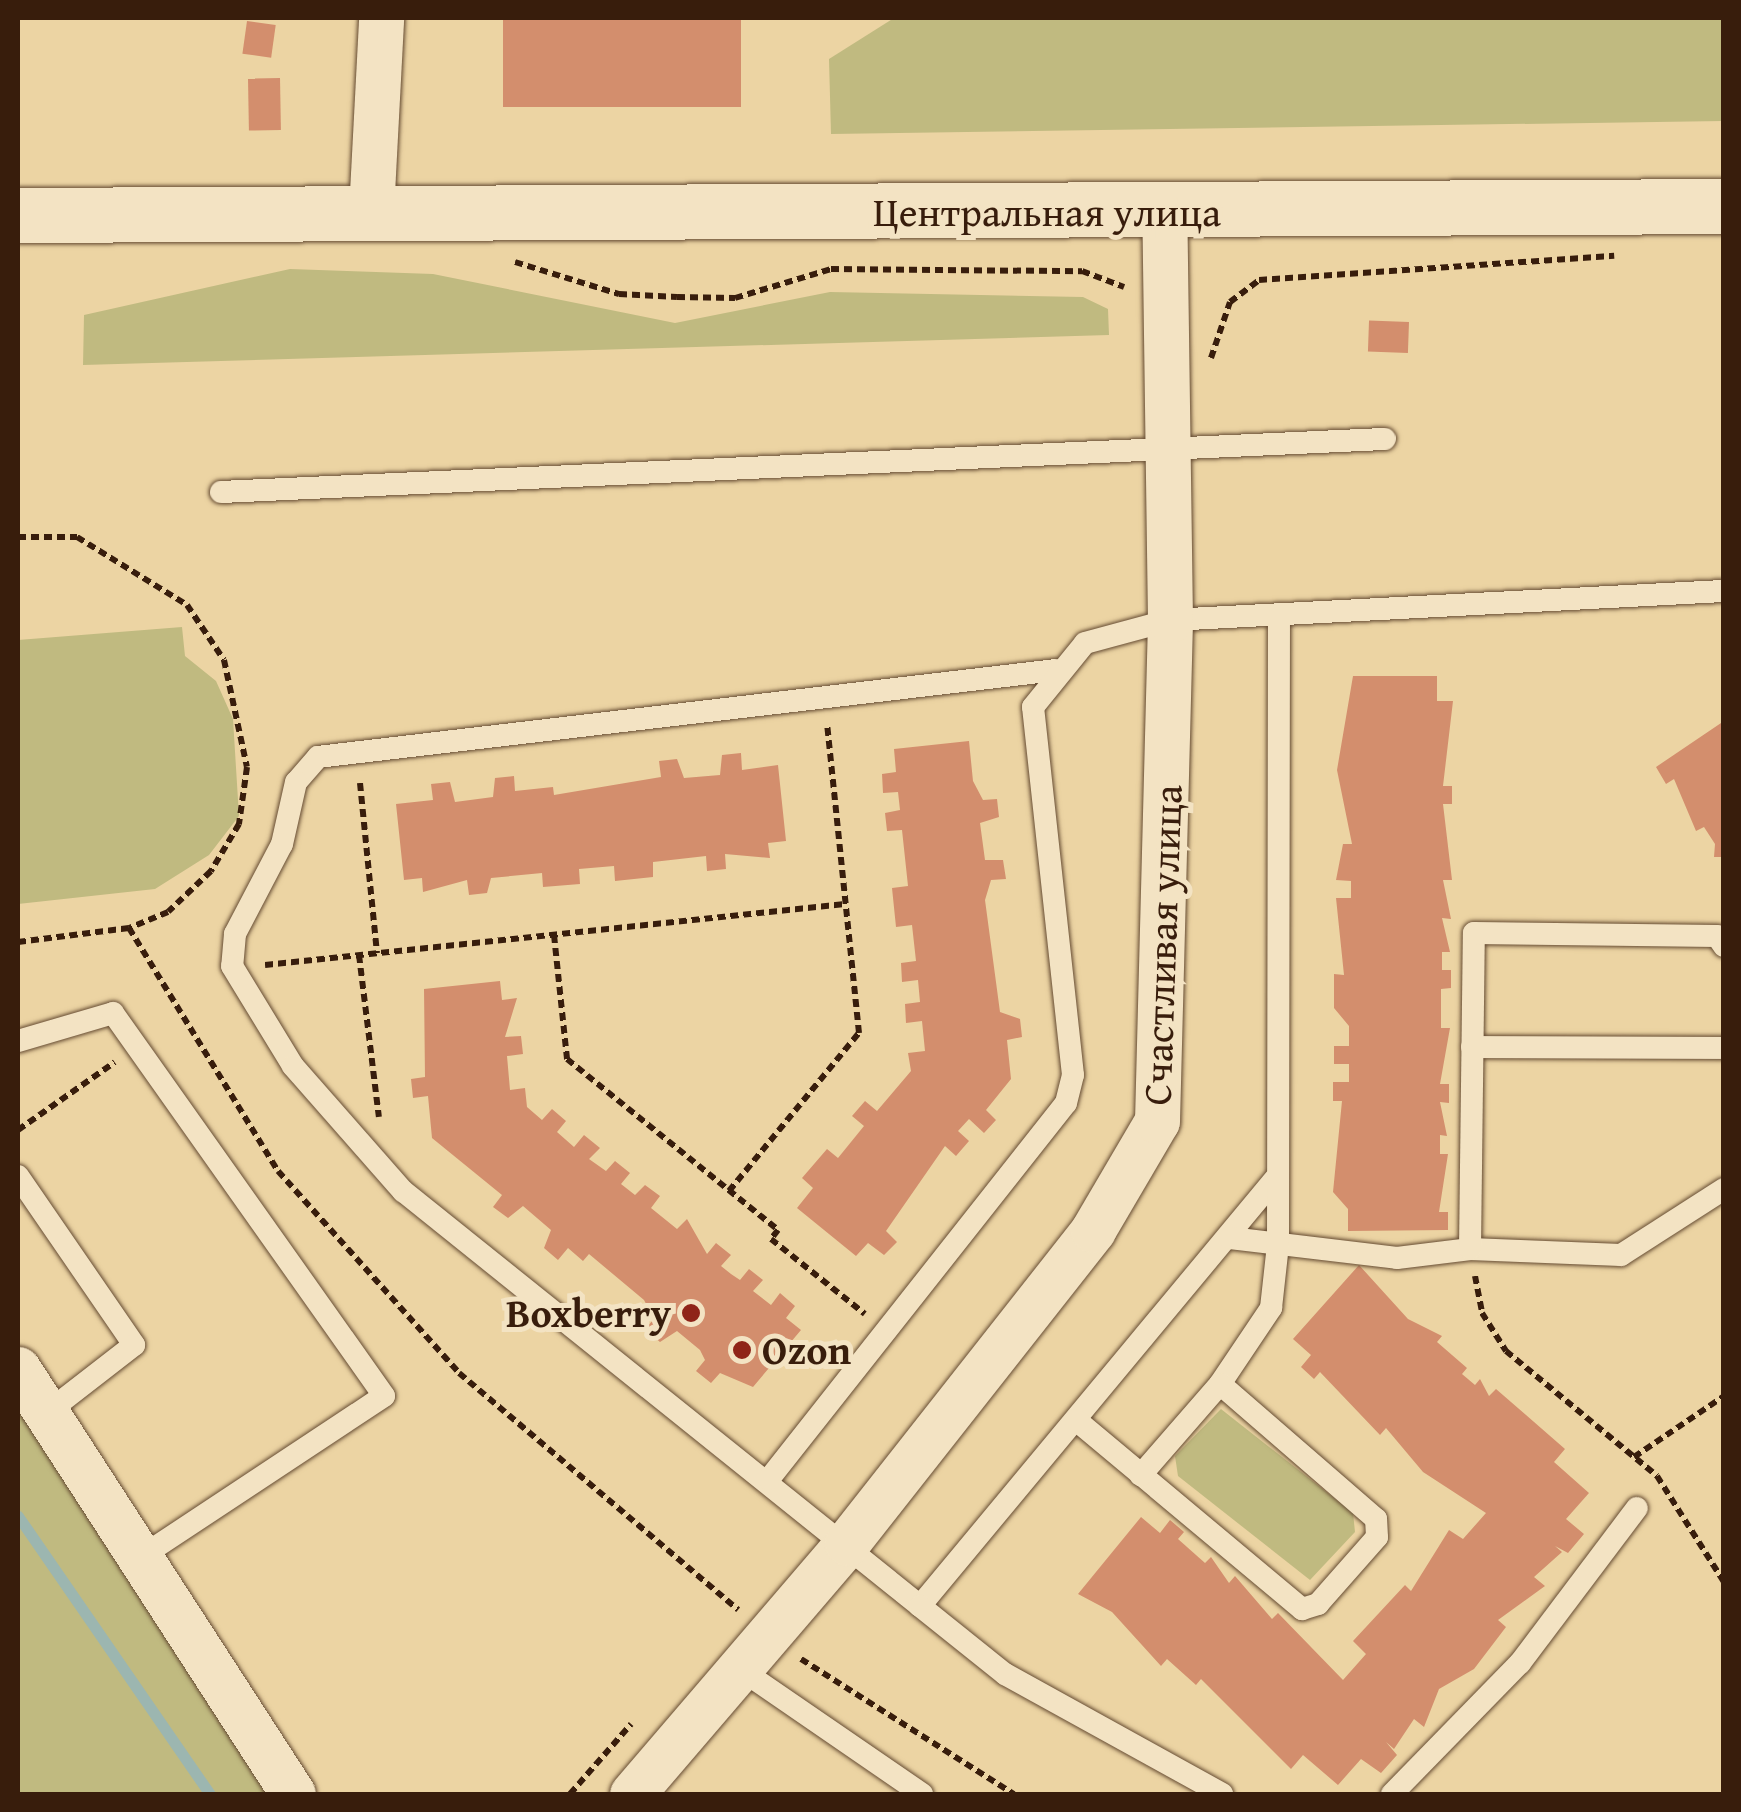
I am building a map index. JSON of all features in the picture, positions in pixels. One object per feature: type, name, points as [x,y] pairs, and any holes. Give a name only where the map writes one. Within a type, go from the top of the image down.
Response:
[{"type":"main road","name":"Центральная улица","points":[[18,215],[1164,212],[1724,206]]},
{"type":"street","points":[[371,212],[381,18]]},
{"type":"street","name":"Счастливая улица","points":[[632,1794],[848,1542],[1121,1193],[1157,1121],[1170,620],[1170,398],[1164,212]]},
{"type":"street","points":[[18,1369],[135,1561],[293,1794]]},
{"type":"lane","points":[[221,492],[1386,439]]},
{"type":"lane","points":[[769,1479],[1066,1103],[1073,1075],[1033,707],[1056,670],[1109,630],[1170,620],[1724,591]]},
{"type":"lane","points":[[1141,1475],[1220,1384],[1272,1308],[1278,1245],[1274,1180],[1279,614]]},
{"type":"lane","points":[[1056,670],[356,747],[318,756],[296,782],[282,844],[235,934],[234,968],[293,1066],[385,1168],[848,1542],[1004,1674],[1222,1794]]},
{"type":"lane","points":[[1470,1250],[1474,933],[1717,936],[1724,946]]},
{"type":"lane","points":[[18,1042],[114,1013],[384,1396],[135,1561]]},
{"type":"lane","points":[[1472,1046],[1724,1048]]},
{"type":"lane","points":[[18,1176],[134,1345],[45,1414]]},
{"type":"lane","points":[[920,1606],[1230,1238],[1274,1180]]},
{"type":"lane","points":[[1230,1238],[1397,1258],[1470,1250],[1622,1255],[1724,1189]]},
{"type":"lane","points":[[1076,1420],[1302,1609],[1318,1604],[1377,1536],[1376,1520],[1220,1384]]},
{"type":"lane","points":[[1392,1794],[1520,1663],[1637,1508]]},
{"type":"lane","points":[[740,1669],[922,1794]]},
{"type":"path","points":[[1170,398],[1206,392],[1216,325],[1259,280],[1562,267],[1635,252]]},
{"type":"path","points":[[494,259],[658,296],[735,298],[831,269],[1082,270],[1118,280],[1130,294]]},
{"type":"path","points":[[18,537],[77,538],[187,605],[224,660],[238,704],[247,767],[238,824],[211,871],[168,912],[129,928],[18,942]]},
{"type":"path","points":[[356,747],[377,953]]},
{"type":"path","points":[[729,1191],[858,1033],[830,756]]},
{"type":"path","points":[[234,968],[846,904]]},
{"type":"path","points":[[129,928],[278,1171],[459,1373],[769,1635]]},
{"type":"path","points":[[554,935],[567,1059],[729,1191],[834,1289]]},
{"type":"path","points":[[359,955],[385,1168]]},
{"type":"path","points":[[18,1130],[138,1047]]},
{"type":"path","points":[[1470,1250],[1482,1313],[1506,1351],[1657,1476],[1724,1582]]},
{"type":"path","points":[[1634,1457],[1724,1396]]},
{"type":"shaded area","points":[[894,18],[1723,18],[1723,121],[831,134],[829,59]]},
{"type":"shaded area","points":[[290,269],[433,274],[675,323],[830,292],[1083,297],[1108,309],[1109,335],[83,365],[84,315]]},
{"type":"shaded area","points":[[182,627],[185,656],[216,681],[233,719],[239,816],[209,855],[155,889],[18,904],[18,640]]},
{"type":"shaded area","points":[[18,1369],[293,1794],[18,1794]]},
{"type":"shaded area","points":[[1221,1409],[1353,1513],[1355,1532],[1310,1580],[1178,1476],[1175,1456]]},
{"type":"building","points":[[503,18],[741,18],[741,107],[503,107]]},
{"type":"building","points":[[247,21],[276,25],[271,58],[242,54]]},
{"type":"building","points":[[280,78],[281,130],[249,131],[248,79]]},
{"type":"building","points":[[1369,321],[1409,322],[1408,353],[1368,352]]},
{"type":"building","points":[[1353,676],[1437,676],[1437,701],[1453,701],[1443,786],[1452,786],[1452,804],[1443,804],[1452,880],[1443,880],[1451,919],[1442,918],[1450,952],[1442,952],[1442,970],[1451,970],[1451,988],[1441,989],[1441,1028],[1450,1028],[1440,1084],[1449,1084],[1449,1103],[1440,1102],[1447,1136],[1440,1135],[1440,1154],[1448,1154],[1439,1212],[1448,1212],[1448,1230],[1348,1231],[1348,1209],[1333,1192],[1342,1101],[1333,1101],[1333,1082],[1349,1082],[1349,1064],[1334,1064],[1334,1046],[1349,1046],[1349,1026],[1334,1008],[1334,974],[1344,975],[1336,898],[1351,898],[1351,881],[1336,880],[1343,844],[1352,844],[1337,770]]},
{"type":"building","points":[[1724,721],[1724,857],[1714,857],[1715,844],[1704,827],[1696,831],[1674,779],[1666,784],[1656,767]]},
{"type":"building","points":[[969,741],[973,781],[983,800],[997,799],[999,817],[980,823],[985,860],[1003,860],[1006,879],[991,880],[985,900],[1000,1012],[1020,1019],[1022,1037],[1007,1040],[1011,1079],[986,1110],[996,1120],[984,1133],[969,1119],[958,1131],[969,1141],[956,1156],[945,1146],[886,1231],[897,1242],[884,1255],[868,1243],[856,1256],[797,1208],[813,1188],[802,1178],[827,1149],[838,1158],[864,1126],[852,1116],[865,1101],[877,1111],[911,1071],[908,1053],[925,1051],[922,1021],[906,1023],[905,1004],[920,1002],[918,980],[902,982],[901,963],[916,961],[912,925],[896,927],[892,888],[908,886],[902,830],[887,831],[885,813],[900,810],[898,792],[883,793],[882,774],[896,772],[894,749]]},
{"type":"building","points":[[741,753],[742,770],[778,765],[786,841],[768,843],[770,858],[725,854],[726,869],[707,871],[706,856],[653,862],[653,877],[615,881],[614,866],[579,869],[580,884],[543,887],[542,873],[491,878],[487,893],[469,895],[467,880],[423,892],[422,878],[404,880],[396,804],[433,800],[431,784],[450,782],[455,802],[493,797],[495,778],[514,776],[515,791],[553,787],[554,795],[661,777],[659,761],[677,759],[684,778],[720,775],[722,755]]},
{"type":"building","points":[[500,981],[502,1000],[517,998],[505,1037],[521,1036],[523,1054],[507,1056],[510,1090],[525,1088],[527,1107],[542,1120],[552,1109],[566,1121],[557,1132],[574,1147],[584,1135],[600,1148],[589,1159],[606,1171],[615,1161],[630,1173],[621,1184],[635,1195],[645,1185],[660,1196],[651,1208],[677,1229],[687,1219],[707,1254],[716,1243],[731,1255],[721,1266],[731,1274],[740,1280],[749,1269],[763,1280],[753,1291],[771,1305],[780,1293],[795,1306],[786,1318],[801,1330],[753,1387],[720,1373],[711,1383],[696,1371],[705,1360],[700,1350],[677,1331],[660,1342],[645,1329],[654,1319],[644,1300],[589,1254],[583,1261],[568,1248],[558,1260],[544,1248],[551,1230],[523,1206],[508,1218],[493,1207],[502,1195],[432,1138],[428,1096],[413,1098],[411,1079],[425,1077],[424,989]]},
{"type":"building","points":[[1359,1265],[1408,1319],[1442,1336],[1437,1342],[1467,1368],[1462,1374],[1475,1385],[1480,1379],[1489,1396],[1496,1389],[1565,1449],[1554,1462],[1589,1493],[1566,1519],[1584,1534],[1568,1553],[1555,1546],[1562,1552],[1534,1577],[1545,1586],[1498,1620],[1506,1627],[1474,1669],[1439,1689],[1424,1727],[1414,1719],[1394,1749],[1386,1742],[1397,1755],[1381,1773],[1361,1759],[1338,1785],[1303,1755],[1291,1769],[1201,1679],[1196,1685],[1167,1659],[1161,1666],[1112,1612],[1078,1594],[1141,1517],[1160,1533],[1170,1520],[1184,1532],[1178,1539],[1205,1563],[1211,1557],[1229,1583],[1235,1576],[1272,1619],[1278,1613],[1343,1680],[1366,1654],[1353,1641],[1405,1585],[1411,1591],[1449,1530],[1463,1539],[1486,1513],[1423,1472],[1386,1428],[1380,1435],[1320,1372],[1314,1379],[1301,1367],[1311,1355],[1293,1339]]},
{"type":"waterway","points":[[18,1516],[210,1794]]},
{"type":"place","name":"Boxberry","points":[[691,1313]]},
{"type":"place","name":"Ozon","points":[[742,1350]]}]
